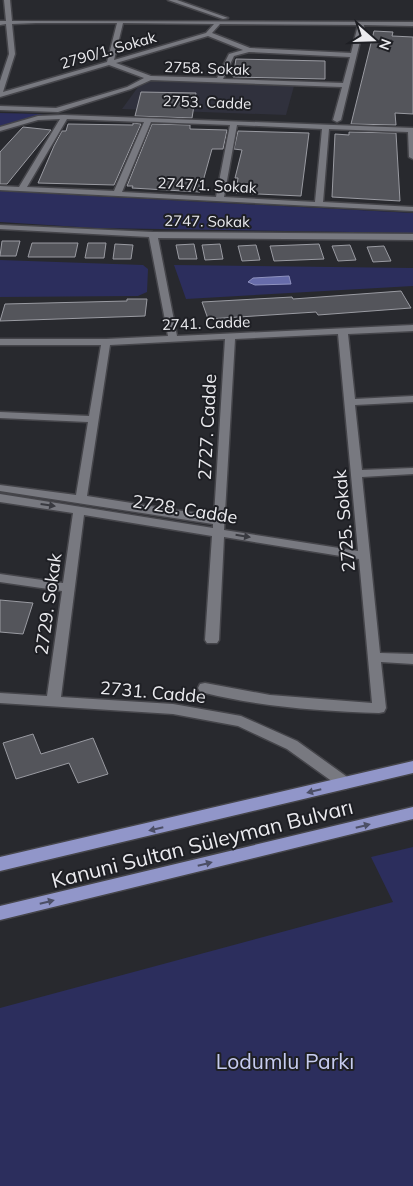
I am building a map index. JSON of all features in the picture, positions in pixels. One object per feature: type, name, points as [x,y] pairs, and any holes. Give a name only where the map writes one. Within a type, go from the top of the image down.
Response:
[{"type":"main road","name":"Kanuni Sultan Süleyman Bulvarı","points":[[0,864],[413,767]]},
{"type":"main road","name":"Kanuni Sultan Süleyman Bulvarı","points":[[0,913],[413,814]]},
{"type":"street","points":[[0,94],[3,73],[9,54],[10,23],[7,0]]},
{"type":"street","points":[[171,0],[215,16],[250,23]]},
{"type":"street","points":[[110,63],[120,22]]},
{"type":"street","points":[[0,23],[413,24]]},
{"type":"street","points":[[218,23],[208,34],[249,50],[354,56]]},
{"type":"street","points":[[337,120],[361,25]]},
{"type":"street","name":"2790/1. Sokak","points":[[0,94],[208,34]]},
{"type":"street","points":[[219,81],[231,55],[249,50]]},
{"type":"street","name":"2758. Sokak","points":[[110,63],[150,78],[347,85]]},
{"type":"street","points":[[58,110],[129,88],[150,78]]},
{"type":"street","name":"2753. Cadde","points":[[0,108],[413,122]]},
{"type":"street","points":[[22,189],[65,117]]},
{"type":"street","points":[[0,129],[38,118],[65,117],[412,130],[413,156]]},
{"type":"street","points":[[118,194],[148,120]]},
{"type":"street","points":[[219,200],[234,124]]},
{"type":"street","points":[[319,204],[326,127]]},
{"type":"street","name":"2747/1. Sokak","points":[[0,188],[413,209]]},
{"type":"street","name":"2747. Sokak","points":[[0,227],[153,234],[413,237]]},
{"type":"street","points":[[153,234],[173,338]]},
{"type":"street","name":"2741. Cadde","points":[[0,342],[106,342],[413,328]]},
{"type":"street","name":"2725. Sokak","points":[[205,688],[240,697],[313,705],[379,708],[343,332]]},
{"type":"street","name":"2727. Cadde","points":[[212,640],[230,337]]},
{"type":"street","name":"2729. Sokak","points":[[53,702],[80,504],[106,342]]},
{"type":"street","points":[[350,402],[413,399]]},
{"type":"street","points":[[0,415],[94,419]]},
{"type":"street","points":[[357,474],[413,471]]},
{"type":"street","name":"2728. Cadde","points":[[0,488],[80,504],[219,527],[365,556]]},
{"type":"street","name":"2728. Cadde","points":[[0,498],[80,504]]},
{"type":"street","points":[[0,578],[68,588]]},
{"type":"street","points":[[374,657],[413,659]]},
{"type":"street","name":"2731. Cadde","points":[[0,698],[173,709],[241,721],[292,745],[345,783]]},
{"type":"shaded area","points":[[148,81],[294,86],[286,115],[122,109],[138,87]]},
{"type":"green space","points":[[0,113],[40,114],[44,115],[0,127]]},
{"type":"green space","points":[[0,191],[413,213],[413,233],[95,228],[0,222]]},
{"type":"green space","points":[[0,260],[143,265],[148,269],[147,292],[138,296],[0,297]]},
{"type":"green space","points":[[174,265],[413,268],[413,286],[186,299]]},
{"type":"green space","name":"Lodumlu Parkı","points":[[413,847],[413,1186],[0,1186],[0,1008],[393,902],[371,857]]},
{"type":"water","points":[[289,276],[291,284],[255,285],[248,282],[253,278]]},
{"type":"building","points":[[374,31],[393,32],[392,36],[413,37],[413,114],[395,113],[396,125],[351,124]]},
{"type":"building","points":[[236,59],[325,61],[325,79],[233,77]]},
{"type":"building","points":[[141,92],[196,93],[192,118],[135,116]]},
{"type":"building","points":[[133,123],[141,124],[114,185],[38,183],[54,146],[62,131],[66,131],[68,124],[133,125]]},
{"type":"building","points":[[152,124],[190,125],[190,129],[227,130],[223,149],[212,149],[200,192],[132,188],[133,186],[127,186]]},
{"type":"building","points":[[23,127],[51,130],[7,184],[0,184],[0,152]]},
{"type":"building","points":[[238,131],[309,133],[301,196],[236,193],[238,178],[235,178],[242,150],[234,149]]},
{"type":"building","points":[[349,132],[396,133],[400,201],[332,197],[335,134],[349,135]]},
{"type":"building","points":[[2,241],[20,241],[16,256],[0,256]]},
{"type":"building","points":[[32,243],[78,243],[75,257],[28,257]]},
{"type":"building","points":[[88,243],[106,243],[104,258],[85,258]]},
{"type":"building","points":[[115,244],[133,245],[131,259],[113,259]]},
{"type":"building","points":[[194,244],[197,259],[179,259],[176,245]]},
{"type":"building","points":[[220,244],[223,259],[205,260],[202,245]]},
{"type":"building","points":[[319,244],[324,259],[274,261],[270,246]]},
{"type":"building","points":[[256,245],[260,260],[242,261],[238,246]]},
{"type":"building","points":[[350,245],[356,260],[338,261],[332,246]]},
{"type":"building","points":[[384,246],[391,261],[373,262],[367,247]]},
{"type":"building","points":[[401,291],[411,308],[318,315],[316,312],[208,319],[202,302],[292,297],[293,299]]},
{"type":"building","points":[[127,299],[147,299],[145,316],[0,321],[5,304],[127,301]]},
{"type":"building","points":[[0,600],[33,603],[23,634],[0,632]]},
{"type":"building","points":[[33,734],[41,754],[93,738],[108,774],[78,783],[69,763],[16,779],[3,743]]}]
